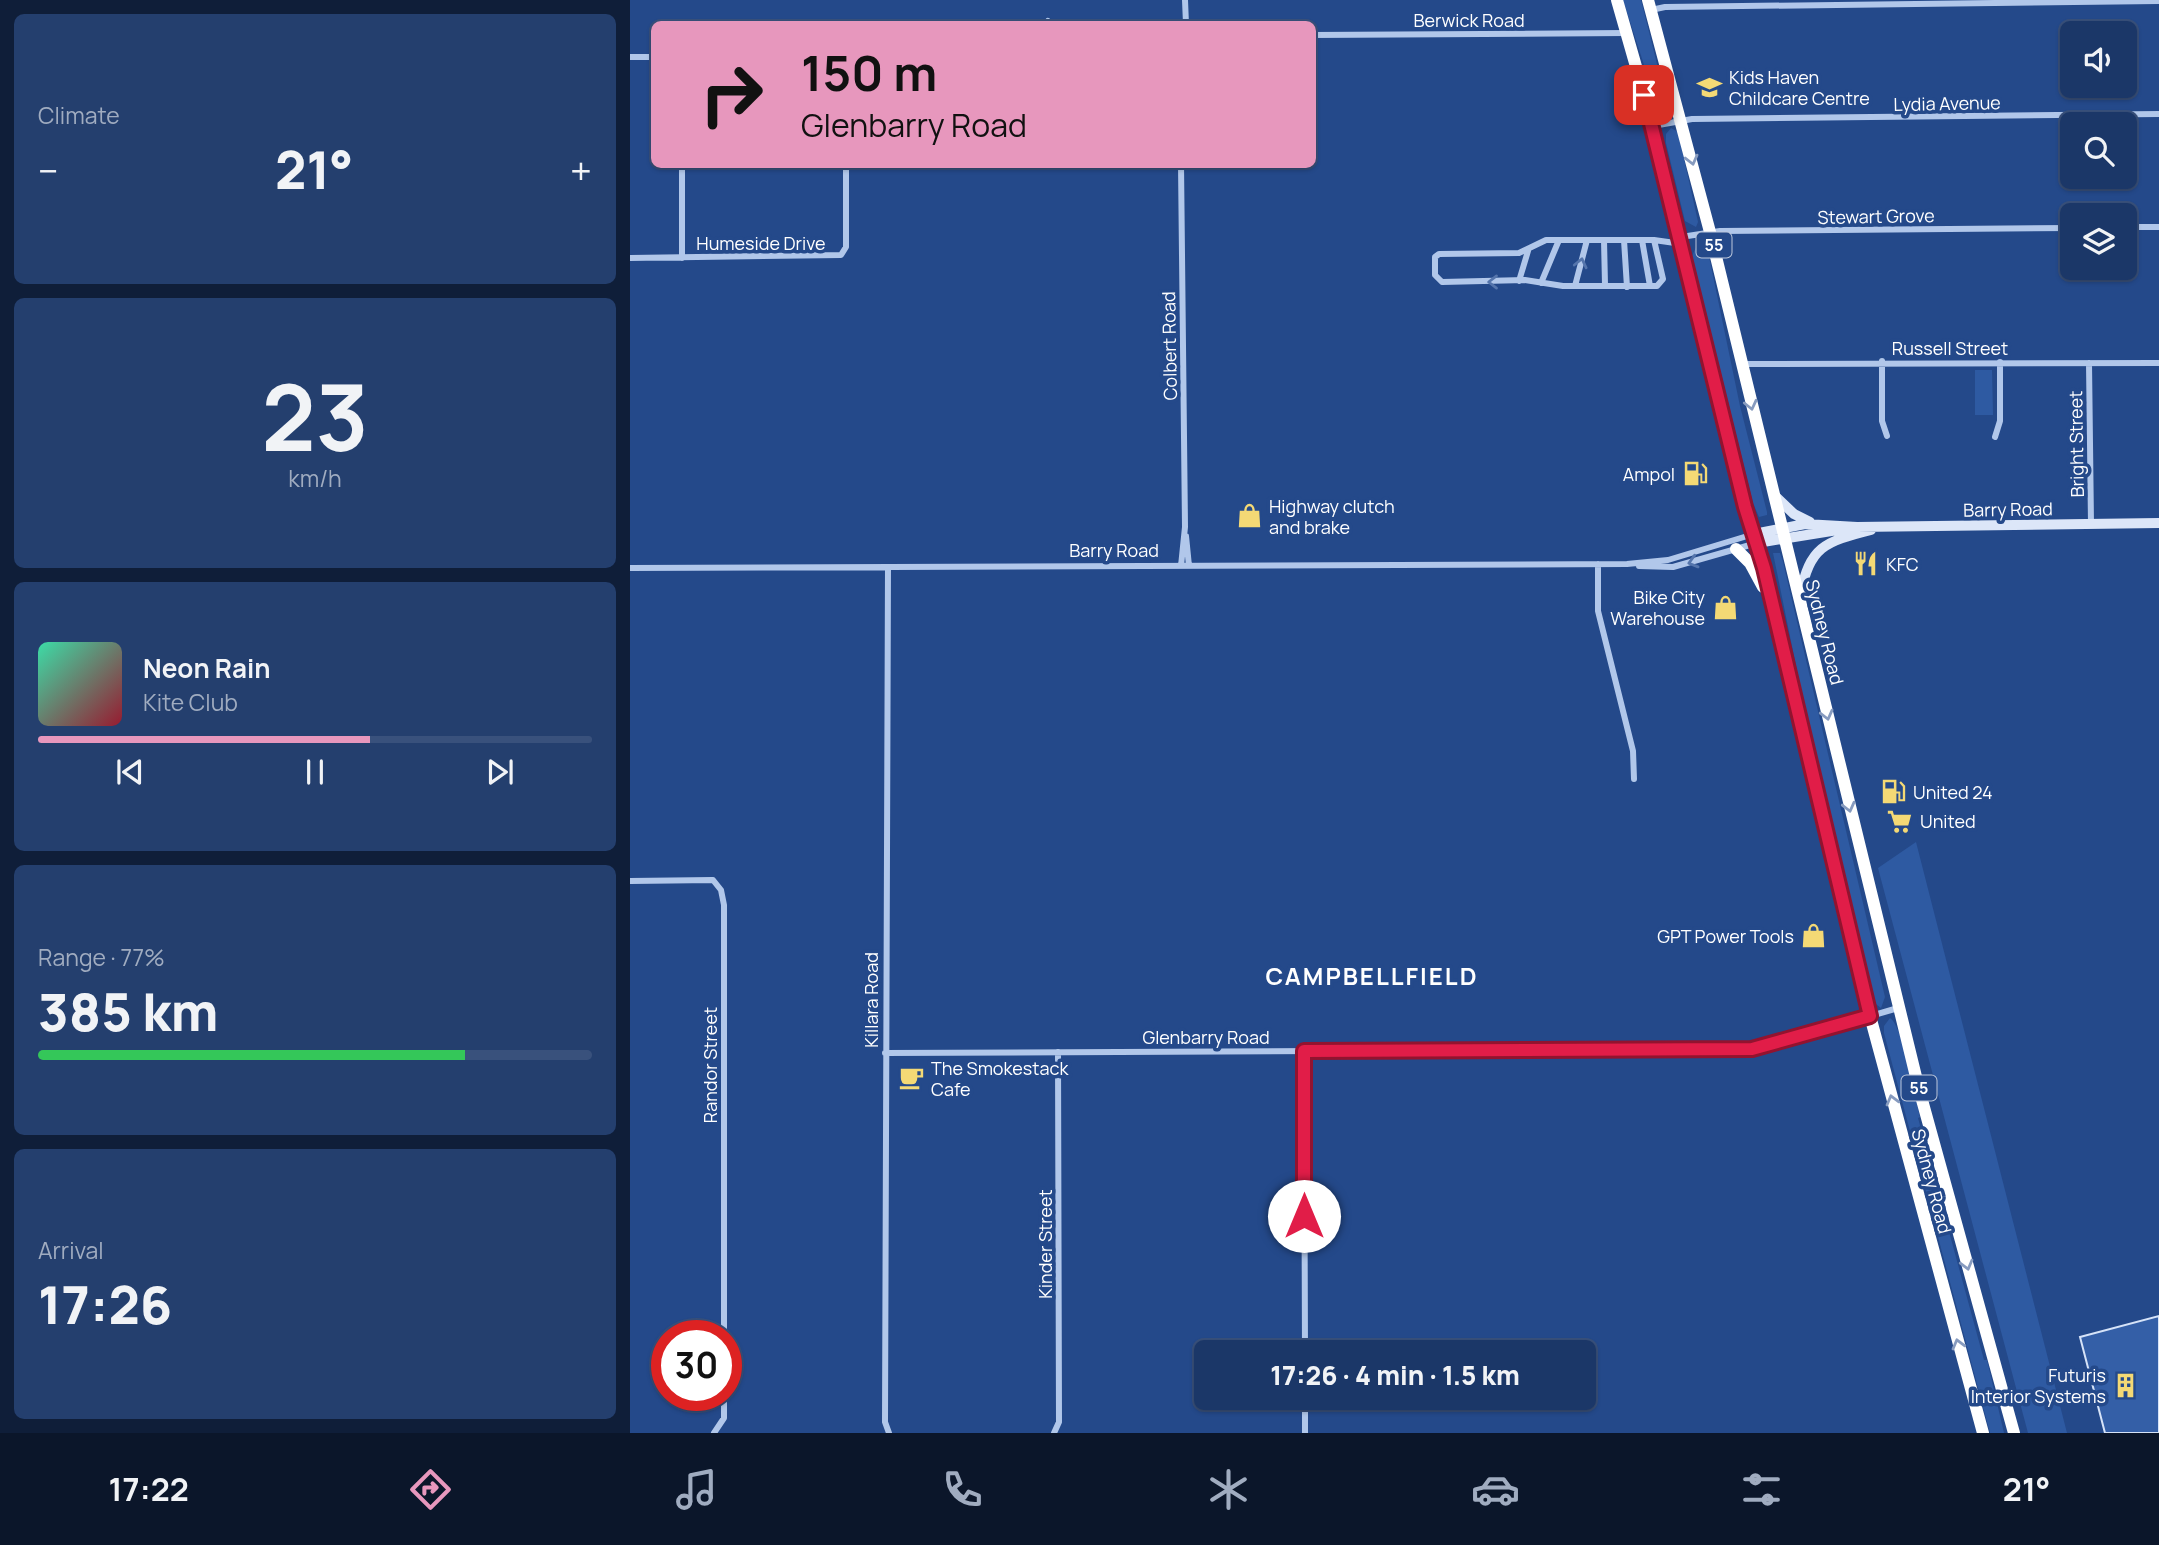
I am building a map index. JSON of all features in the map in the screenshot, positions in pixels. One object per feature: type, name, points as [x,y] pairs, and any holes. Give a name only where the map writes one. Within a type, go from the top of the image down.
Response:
[{"type":"highway","name":"Sydney Road","points":[[1617,0],[1682,240],[1870,1016],[1983,1433]]},
{"type":"highway","name":"Sydney Road","points":[[1649,5],[1710,232],[1898,1008],[2014,1433]]},
{"type":"highway","points":[[1736,549],[1750,563],[1772,603]]},
{"type":"main road","points":[[1772,493],[1794,514],[1815,524]]},
{"type":"main road","name":"Barry Road","points":[[1756,538],[1815,524],[1885,527],[2159,523]]},
{"type":"main road","name":"Barry Road","points":[[1783,533],[1857,527]]},
{"type":"main road","points":[[1799,601],[1810,563],[1820,547],[1834,540],[1885,527]]},
{"type":"street","points":[[1185,0],[1185,21]]},
{"type":"street","points":[[1649,5],[1665,7],[2159,1]]},
{"type":"street","name":"Berwick Road","points":[[1316,35],[1626,33]]},
{"type":"street","points":[[630,57],[651,57]]},
{"type":"street","name":"Lydia Avenue","points":[[1653,126],[1682,120],[2159,114]]},
{"type":"street","points":[[682,168],[682,258]]},
{"type":"street","name":"Humeside Drive","points":[[630,258],[823,257],[844,254],[846,168]]},
{"type":"street","name":"Colbert Road","points":[[1181,168],[1185,527],[1189,566]]},
{"type":"street","points":[[2137,227],[2159,227]]},
{"type":"street","name":"Stewart Grove","points":[[1519,281],[1441,282],[1436,278],[1435,257],[1438,254],[1528,251],[1544,240],[1682,240],[1710,232],[2060,228]]},
{"type":"street","points":[[1541,283],[1559,240]]},
{"type":"street","points":[[1576,286],[1587,240]]},
{"type":"street","points":[[1604,240],[1605,285]]},
{"type":"street","points":[[1624,240],[1627,287]]},
{"type":"street","points":[[1642,240],[1650,286]]},
{"type":"street","points":[[1528,251],[1519,281],[1576,286],[1650,286],[1663,282],[1654,240]]},
{"type":"street","points":[[1882,362],[1882,421],[1887,436]]},
{"type":"street","points":[[1995,437],[2000,421],[2000,362]]},
{"type":"street","name":"Bright Street","points":[[2089,363],[2091,524]]},
{"type":"street","name":"Russell Street","points":[[1742,364],[2159,363]]},
{"type":"street","name":"Colbert Road","points":[[1181,566],[1185,527]]},
{"type":"street","name":"Barry Road","points":[[630,568],[1598,564],[1673,567],[1736,549],[1756,538]]},
{"type":"street","name":"Barry Road","points":[[1627,565],[1668,560],[1756,538]]},
{"type":"street","points":[[1598,564],[1598,611],[1633,751],[1633,779]]},
{"type":"street","name":"Killara Road","points":[[888,567],[885,1422],[889,1433]]},
{"type":"street","name":"Randor Street","points":[[630,881],[713,880],[721,890],[724,905],[724,1320]]},
{"type":"street","name":"Glenbarry Road","points":[[885,1053],[1752,1049],[1898,1008]]},
{"type":"street","points":[[1304,1051],[1305,1340]]},
{"type":"street","name":"Kinder Street","points":[[1054,1433],[1059,1422],[1058,1052]]},
{"type":"street","points":[[1305,1410],[1305,1433]]},
{"type":"street","points":[[716,1432],[724,1418],[724,1411]]},
{"type":"shaded area","points":[[1623,0],[1641,0],[1667,104],[1665,110],[1657,105]]},
{"type":"shaded area","points":[[1671,128],[1678,132],[1698,222],[1696,227],[1685,221],[1666,143],[1666,134]]},
{"type":"shaded area","points":[[1698,243],[1707,247],[1740,406],[1767,512],[1767,515],[1759,517],[1753,503],[1692,256]]},
{"type":"shaded area","points":[[1975,370],[1992,370],[1993,415],[1975,415]]},
{"type":"shaded area","points":[[1773,553],[1780,553],[1783,562],[1885,997],[1881,1008],[1872,1001],[1814,754]]},
{"type":"shaded area","points":[[1916,842],[2067,1433],[2028,1433],[1878,868]]},
{"type":"shaded area","points":[[1890,1018],[1900,1034],[1904,1048],[1920,1117],[1918,1118],[1984,1360],[1987,1360],[2004,1433],[1990,1433],[1884,1033],[1884,1026]]},
{"type":"building","name":"Futuris Interior Systems","points":[[2159,1316],[2159,1433],[2105,1433],[2080,1337]]},
{"type":"place","name":"Kids Haven Childcare Centre","points":[[1709,87]]},
{"type":"place","name":"Ampol","points":[[1695,474]]},
{"type":"place","name":"Highway clutch and brake","points":[[1249,516]]},
{"type":"place","name":"KFC","points":[[1866,564]]},
{"type":"place","name":"Bike City Warehouse","points":[[1725,607]]},
{"type":"place","name":"United 24","points":[[1893,792]]},
{"type":"place","name":"United","points":[[1900,821]]},
{"type":"place","name":"GPT Power Tools","points":[[1814,936]]},
{"type":"place","name":"The Smokestack Cafe","points":[[911,1078]]},
{"type":"place","name":"Futuris Interior Systems","points":[[2126,1385]]},
{"type":"district","name":"CAMPBELLFIELD","points":[[1372,975]]},
{"type":"route","points":[[1304,1216],[1304,1051],[1752,1049],[1870,1016],[1764,568],[1745,507],[1679,228],[1644,95]]}]
